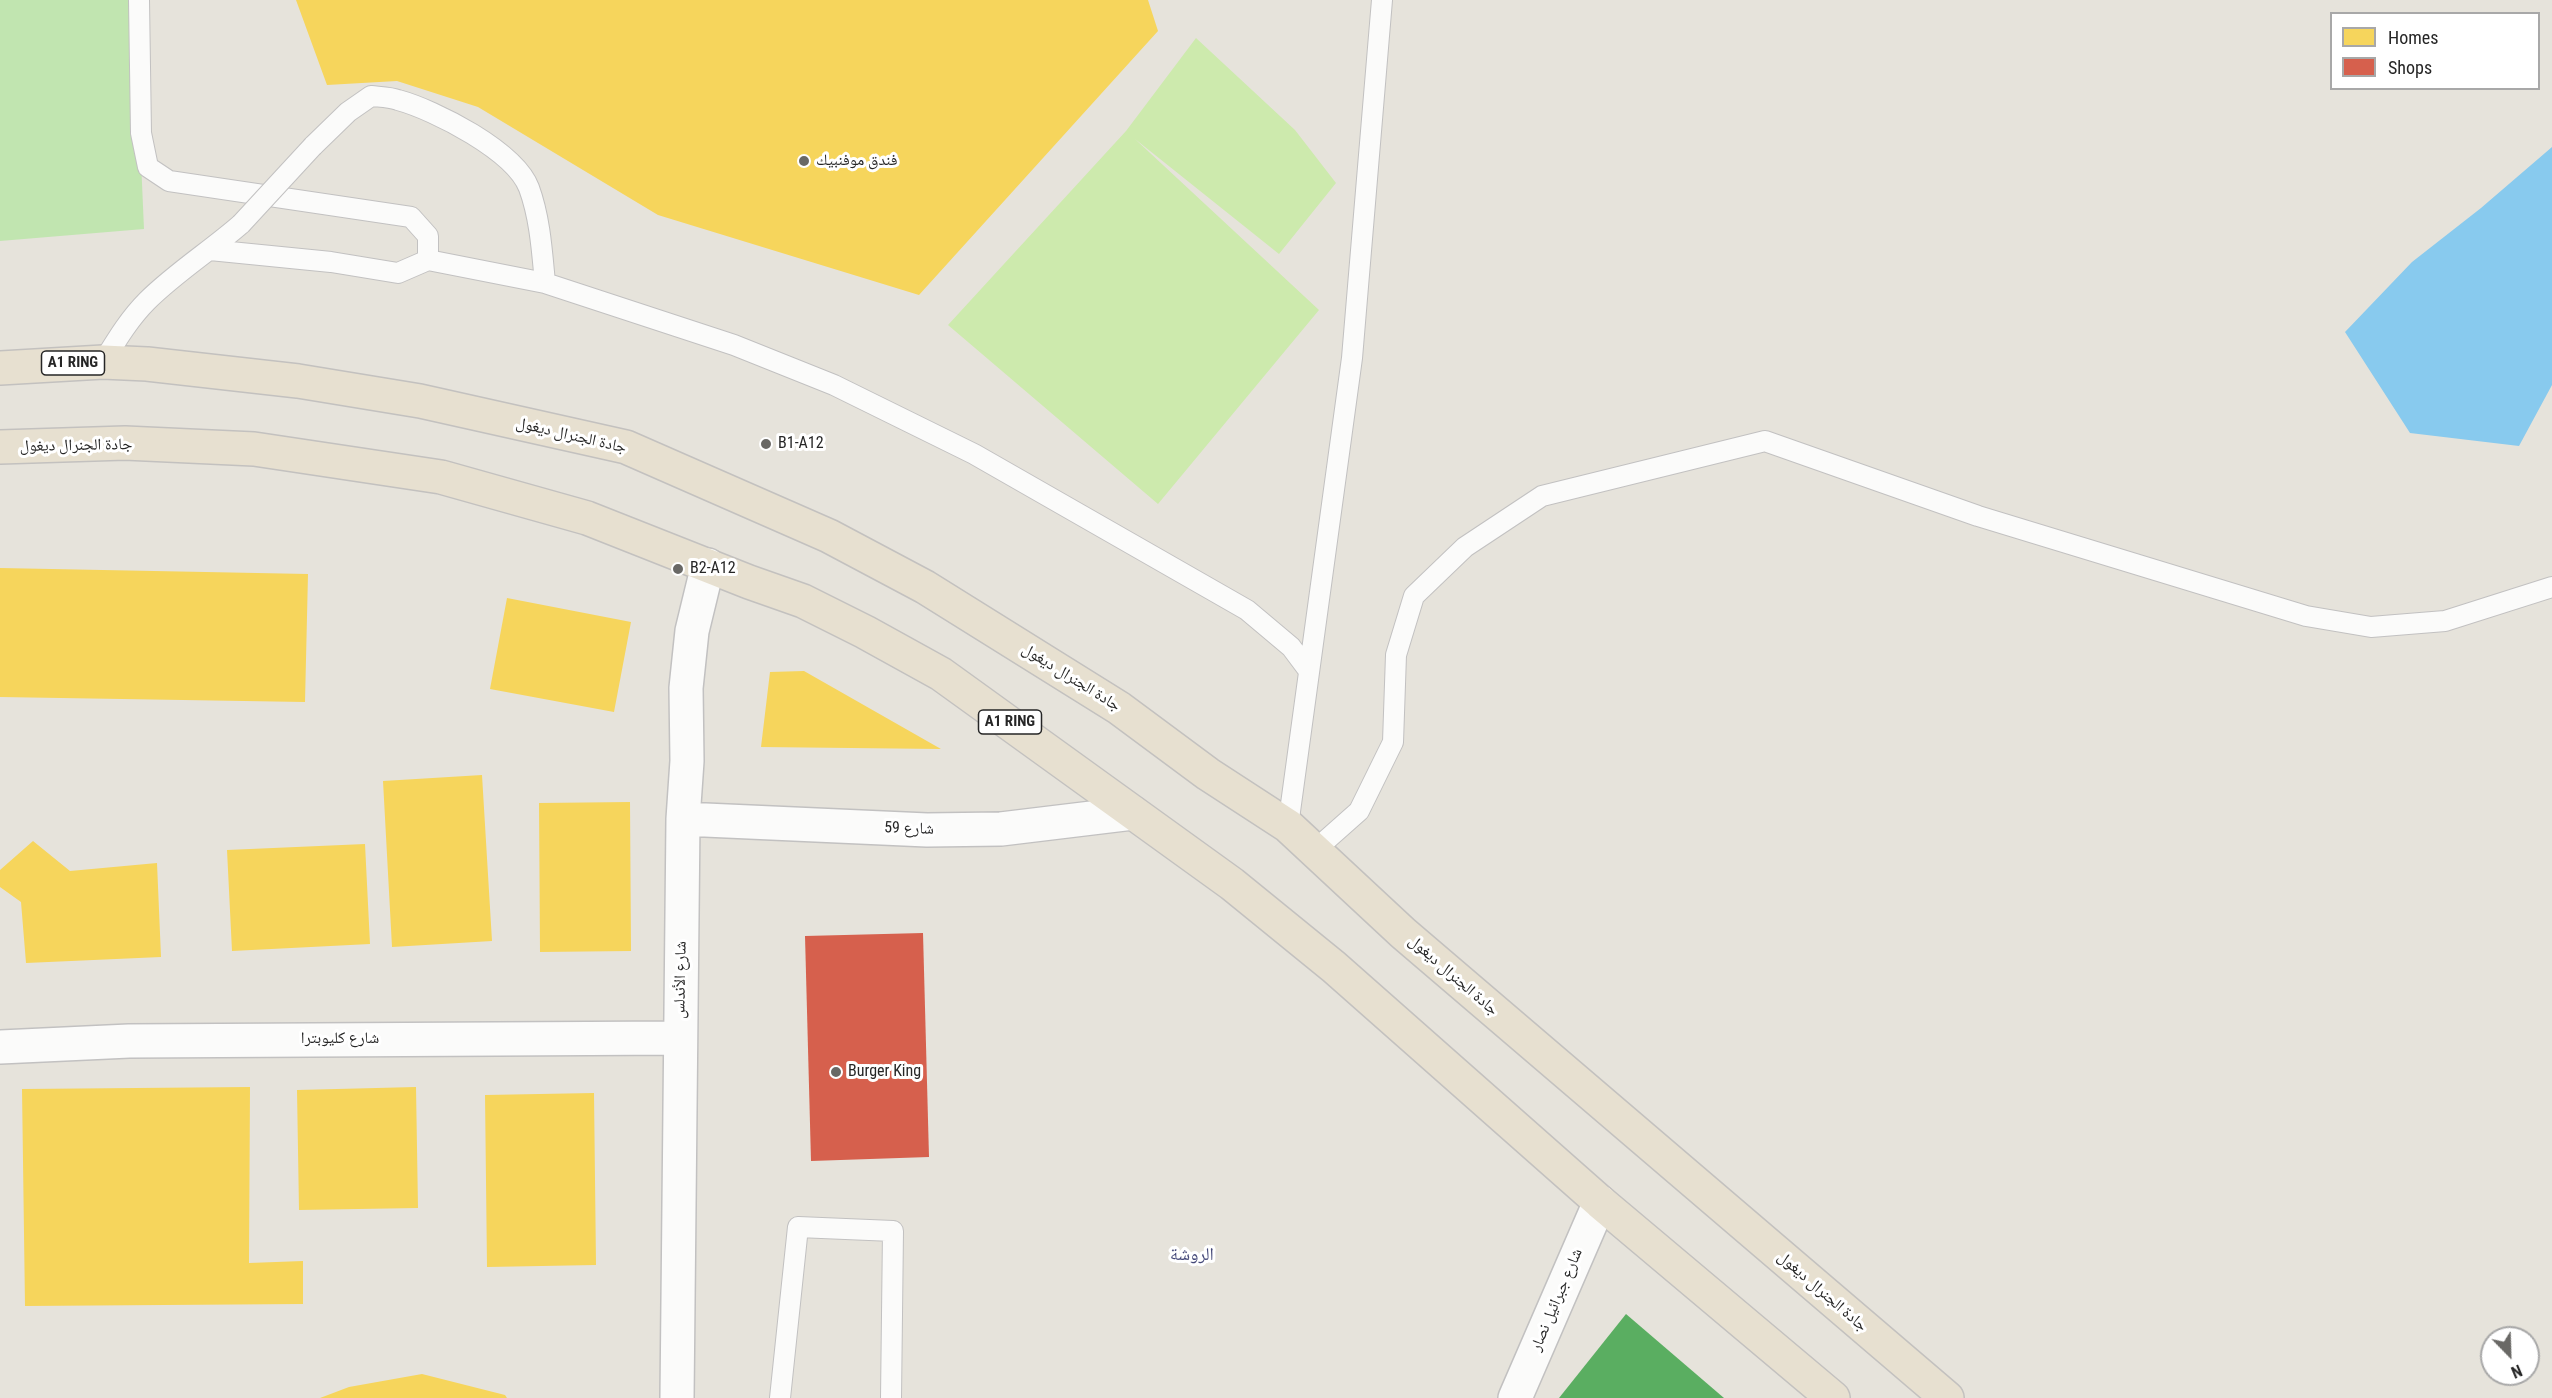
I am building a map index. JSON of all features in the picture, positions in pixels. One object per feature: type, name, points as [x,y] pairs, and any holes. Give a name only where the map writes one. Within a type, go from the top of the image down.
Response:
[{"type":"highway","name":"جادة الجنرال ديغول","points":[[0,368],[103,362],[147,364],[298,381],[420,401],[626,447],[829,536],[925,587],[1119,708],[1208,774],[1288,825],[1403,933],[1947,1398]]},
{"type":"highway","name":"جادة الجنرال ديغول","points":[[0,447],[124,443],[254,449],[441,477],[587,518],[803,602],[865,632],[941,674],[1015,725],[1232,884],[1334,967],[1600,1202],[1833,1398]]},
{"type":"street","name":"شارع الأندلس","points":[[677,1398],[683,819],[687,761],[686,688],[692,631],[708,565]]},
{"type":"street","name":"شارع 59","points":[[683,819],[959,830],[1012,828],[1133,813]]},
{"type":"street","name":"شارع كليوبترا","points":[[0,1047],[129,1041],[680,1038]]},
{"type":"street","name":"شارع جبرائيل نصار","points":[[1515,1398],[1600,1202]]},
{"type":"lane","points":[[139,0],[141,133],[148,166],[169,180],[411,217],[428,236],[428,260]]},
{"type":"lane","points":[[1288,825],[1352,358],[1382,0]]},
{"type":"lane","points":[[103,362],[125,328],[146,302],[182,270],[241,224],[313,146],[348,112],[371,96],[398,99],[444,118],[496,149],[513,162],[528,186],[540,234],[545,283]]},
{"type":"lane","points":[[210,250],[331,262],[398,273],[428,260],[545,283],[734,345],[834,385],[974,454],[1247,610],[1292,647],[1309,671]]},
{"type":"lane","points":[[1315,850],[1359,811],[1393,742],[1396,655],[1414,596],[1465,547],[1542,496],[1765,441],[1978,516],[2306,616],[2371,627],[2445,621],[2552,587]]},
{"type":"lane","points":[[780,1398],[798,1227],[893,1231],[891,1398]]},
{"type":"green space","points":[[0,0],[134,0],[144,229],[0,241]]},
{"type":"green space","points":[[1196,38],[1295,130],[1336,183],[1279,254],[1135,139],[1319,310],[1158,504],[948,325],[1126,131]]},
{"type":"water","points":[[2552,147],[2552,385],[2519,446],[2410,433],[2345,332],[2412,262],[2481,208]]},
{"type":"building: Homes","name":"فندق موفنبيك","points":[[296,0],[1148,0],[1158,31],[919,295],[658,215],[478,107],[397,81],[327,85]]},
{"type":"building: Homes","points":[[0,568],[308,574],[305,702],[0,697]]},
{"type":"building: Homes","points":[[507,598],[631,622],[614,712],[490,689]]},
{"type":"building: Homes","points":[[804,671],[941,749],[761,747],[770,672]]},
{"type":"building: Homes","points":[[482,775],[492,941],[392,947],[383,781]]},
{"type":"building: Homes","points":[[630,802],[631,951],[540,952],[539,803]]},
{"type":"building: Homes","points":[[33,841],[70,871],[157,863],[161,957],[26,963],[21,902],[0,887],[0,870]]},
{"type":"building: Homes","points":[[365,844],[370,944],[232,951],[227,850]]},
{"type":"building: Homes","points":[[250,1087],[249,1263],[303,1261],[303,1304],[25,1306],[22,1089]]},
{"type":"building: Homes","points":[[416,1087],[418,1208],[299,1210],[297,1090]]},
{"type":"building: Homes","points":[[594,1093],[596,1265],[487,1267],[485,1095]]},
{"type":"building: Homes","points":[[422,1374],[505,1395],[507,1398],[320,1398],[349,1387]]},
{"type":"building: Shops","points":[[923,933],[929,1157],[811,1161],[805,936]]},
{"type":"building: Public","points":[[1626,1314],[1724,1398],[1559,1398]]},
{"type":"place","name":"فندق موفنبيك","points":[[804,161]]},
{"type":"place","name":"B1-A12","points":[[766,444]]},
{"type":"place","name":"B2-A12","points":[[678,569]]},
{"type":"place","name":"Burger King","points":[[836,1072]]},
{"type":"district","name":"الروشة","points":[[1192,1255]]}]
